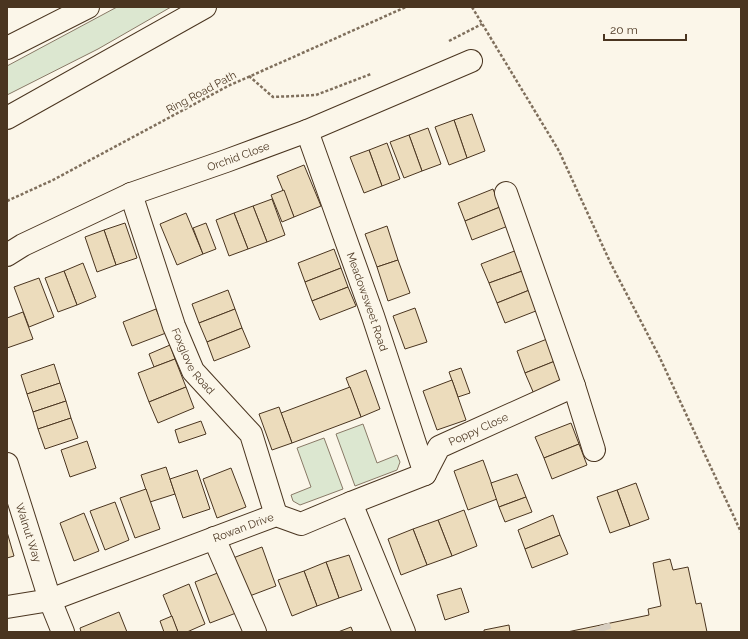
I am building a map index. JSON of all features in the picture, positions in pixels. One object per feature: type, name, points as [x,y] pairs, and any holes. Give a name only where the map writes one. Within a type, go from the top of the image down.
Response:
[{"type":"main road","points":[[7,48],[88,7]]},
{"type":"main road","points":[[7,118],[205,7]]},
{"type":"main road","name":"Orchid Close","points":[[7,254],[131,194],[226,161],[307,130],[471,61]]},
{"type":"main road","name":"Meadowsweet Road","points":[[307,130],[373,316],[425,474]]},
{"type":"main road","points":[[506,193],[574,386],[594,450]]},
{"type":"main road","name":"Foxglove Road","points":[[131,194],[174,326],[193,371],[252,434],[276,515]]},
{"type":"main road","name":"Poppy Close","points":[[425,474],[439,447],[574,386]]},
{"type":"main road","name":"Walnut Way","points":[[7,464],[50,600]]},
{"type":"main road","points":[[404,632],[351,503],[425,474]]},
{"type":"main road","name":"Rowan Drive","points":[[7,607],[50,600],[276,515],[301,524],[351,503]]},
{"type":"main road","points":[[214,538],[256,632]]},
{"type":"main road","points":[[50,600],[63,632]]},
{"type":"path","name":"Ring Road Path","points":[[7,201],[53,180],[228,86],[406,7]]},
{"type":"path","points":[[472,7],[558,151],[610,264],[659,356],[741,532]]},
{"type":"path","points":[[448,42],[482,24]]},
{"type":"path","points":[[249,76],[273,96],[316,95],[373,74]]},
{"type":"green space","points":[[117,7],[171,7],[98,49],[7,95],[7,66]]},
{"type":"green space","points":[[363,424],[377,463],[397,455],[400,462],[397,470],[355,486],[336,434]]},
{"type":"green space","points":[[324,438],[343,489],[300,505],[293,501],[291,495],[311,487],[297,448]]},
{"type":"building","points":[[472,114],[485,151],[467,158],[454,120]]},
{"type":"building","points":[[454,120],[467,158],[449,165],[435,127]]},
{"type":"building","points":[[428,128],[441,164],[422,171],[409,135]]},
{"type":"building","points":[[409,135],[422,171],[404,178],[390,142]]},
{"type":"building","points":[[387,143],[400,179],[382,186],[369,150]]},
{"type":"building","points":[[369,150],[382,186],[364,193],[350,157]]},
{"type":"building","points":[[304,165],[321,206],[294,217],[277,176]]},
{"type":"building","points":[[493,189],[500,207],[465,221],[458,203]]},
{"type":"building","points":[[284,190],[294,217],[282,222],[271,195]]},
{"type":"building","points":[[272,199],[285,235],[267,242],[253,206]]},
{"type":"building","points":[[253,206],[267,242],[248,249],[234,213]]},
{"type":"building","points":[[500,207],[508,226],[472,240],[465,221]]},
{"type":"building","points":[[186,213],[203,254],[177,265],[160,224]]},
{"type":"building","points":[[234,213],[248,249],[229,256],[216,220]]},
{"type":"building","points":[[125,223],[137,258],[116,265],[104,230]]},
{"type":"building","points":[[206,223],[216,249],[203,254],[193,228]]},
{"type":"building","points":[[387,226],[398,260],[377,267],[365,234]]},
{"type":"building","points":[[104,230],[116,265],[97,272],[85,237]]},
{"type":"building","points":[[334,249],[341,268],[305,282],[298,263]]},
{"type":"building","points":[[517,250],[525,270],[489,283],[481,264]]},
{"type":"building","points":[[398,260],[410,293],[388,301],[377,267]]},
{"type":"building","points":[[83,263],[96,297],[77,305],[64,271]]},
{"type":"building","points":[[341,268],[348,287],[312,301],[305,282]]},
{"type":"building","points":[[525,270],[532,289],[497,303],[489,283]]},
{"type":"building","points":[[64,271],[77,305],[58,312],[45,278]]},
{"type":"building","points":[[39,278],[54,317],[29,327],[14,287]]},
{"type":"building","points":[[348,287],[356,306],[320,320],[312,301]]},
{"type":"building","points":[[532,289],[541,309],[505,323],[497,303]]},
{"type":"building","points":[[228,290],[235,309],[199,323],[192,304]]},
{"type":"building","points":[[415,308],[427,342],[405,349],[393,316]]},
{"type":"building","points":[[156,309],[166,333],[132,346],[123,322]]},
{"type":"building","points":[[235,309],[242,328],[207,342],[199,323]]},
{"type":"building","points":[[23,312],[33,339],[7,348],[7,318]]},
{"type":"building","points":[[242,328],[250,347],[214,361],[207,342]]},
{"type":"building","points":[[552,337],[560,359],[525,373],[517,351]]},
{"type":"building","points":[[170,345],[175,359],[154,367],[149,354]]},
{"type":"building","points":[[175,359],[186,387],[149,402],[138,373]]},
{"type":"building","points":[[560,359],[569,380],[534,394],[525,373]]},
{"type":"building","points":[[54,364],[60,383],[27,394],[21,375]]},
{"type":"building","points":[[461,368],[470,393],[458,397],[449,372]]},
{"type":"building","points":[[366,370],[380,409],[361,417],[346,378]]},
{"type":"building","points":[[452,380],[466,420],[437,430],[423,391]]},
{"type":"building","points":[[60,383],[66,401],[33,412],[27,394]]},
{"type":"building","points":[[186,387],[194,408],[158,423],[149,402]]},
{"type":"building","points":[[350,387],[361,417],[292,443],[281,413]]},
{"type":"building","points":[[66,401],[71,418],[38,429],[33,412]]},
{"type":"building","points":[[279,407],[292,443],[272,450],[259,414]]},
{"type":"building","points":[[71,418],[78,438],[45,449],[38,429]]},
{"type":"building","points":[[201,421],[206,434],[179,443],[175,430]]},
{"type":"building","points":[[571,423],[579,444],[544,458],[535,437]]},
{"type":"building","points":[[87,441],[96,468],[70,477],[61,450]]},
{"type":"building","points":[[579,444],[587,465],[552,479],[544,458]]},
{"type":"building","points":[[483,460],[497,499],[468,510],[454,471]]},
{"type":"building","points":[[166,467],[175,494],[150,502],[141,475]]},
{"type":"building","points":[[231,468],[246,507],[217,518],[203,479]]},
{"type":"building","points":[[197,470],[210,509],[183,518],[170,479]]},
{"type":"building","points":[[517,474],[526,497],[499,507],[491,483]]},
{"type":"building","points":[[636,483],[649,519],[630,526],[617,490]]},
{"type":"building","points":[[146,489],[160,529],[135,538],[120,498]]},
{"type":"building","points":[[617,490],[630,526],[610,533],[597,497]]},
{"type":"building","points":[[526,497],[532,512],[505,522],[499,507]]},
{"type":"building","points":[[115,502],[129,540],[105,550],[90,511]]},
{"type":"building","points":[[464,510],[477,546],[452,556],[438,520]]},
{"type":"building","points":[[84,513],[99,551],[74,561],[60,523]]},
{"type":"building","points":[[553,515],[560,535],[525,549],[518,530]]},
{"type":"building","points":[[438,520],[452,556],[427,565],[413,529]]},
{"type":"building","points":[[413,529],[427,565],[401,575],[388,539]]},
{"type":"building","points":[[7,532],[14,556],[7,558]]},
{"type":"building","points":[[560,535],[568,554],[532,568],[525,549]]},
{"type":"building","points":[[262,547],[276,586],[247,597],[233,558]]},
{"type":"building","points":[[349,555],[362,590],[339,598],[326,562]]},
{"type":"building","points":[[670,559],[673,570],[688,567],[696,604],[701,603],[707,632],[567,632],[649,615],[648,609],[661,606],[653,563]]},
{"type":"building","points":[[326,562],[339,598],[317,606],[304,571]]},
{"type":"building","points":[[304,571],[317,606],[292,616],[278,580]]},
{"type":"building","points":[[220,572],[236,613],[210,623],[195,582]]},
{"type":"building","points":[[189,584],[205,624],[187,632],[178,632],[163,595]]},
{"type":"building","points":[[461,588],[469,612],[445,620],[437,595]]},
{"type":"building","points":[[119,612],[127,632],[81,632],[80,628]]},
{"type":"building","points":[[172,616],[178,632],[164,632],[160,621]]},
{"type":"building","points":[[509,625],[510,632],[484,632],[484,630]]},
{"type":"building","points":[[351,627],[353,632],[338,632]]},
{"type":"tunnel","points":[[599,626],[601,632]]}]
